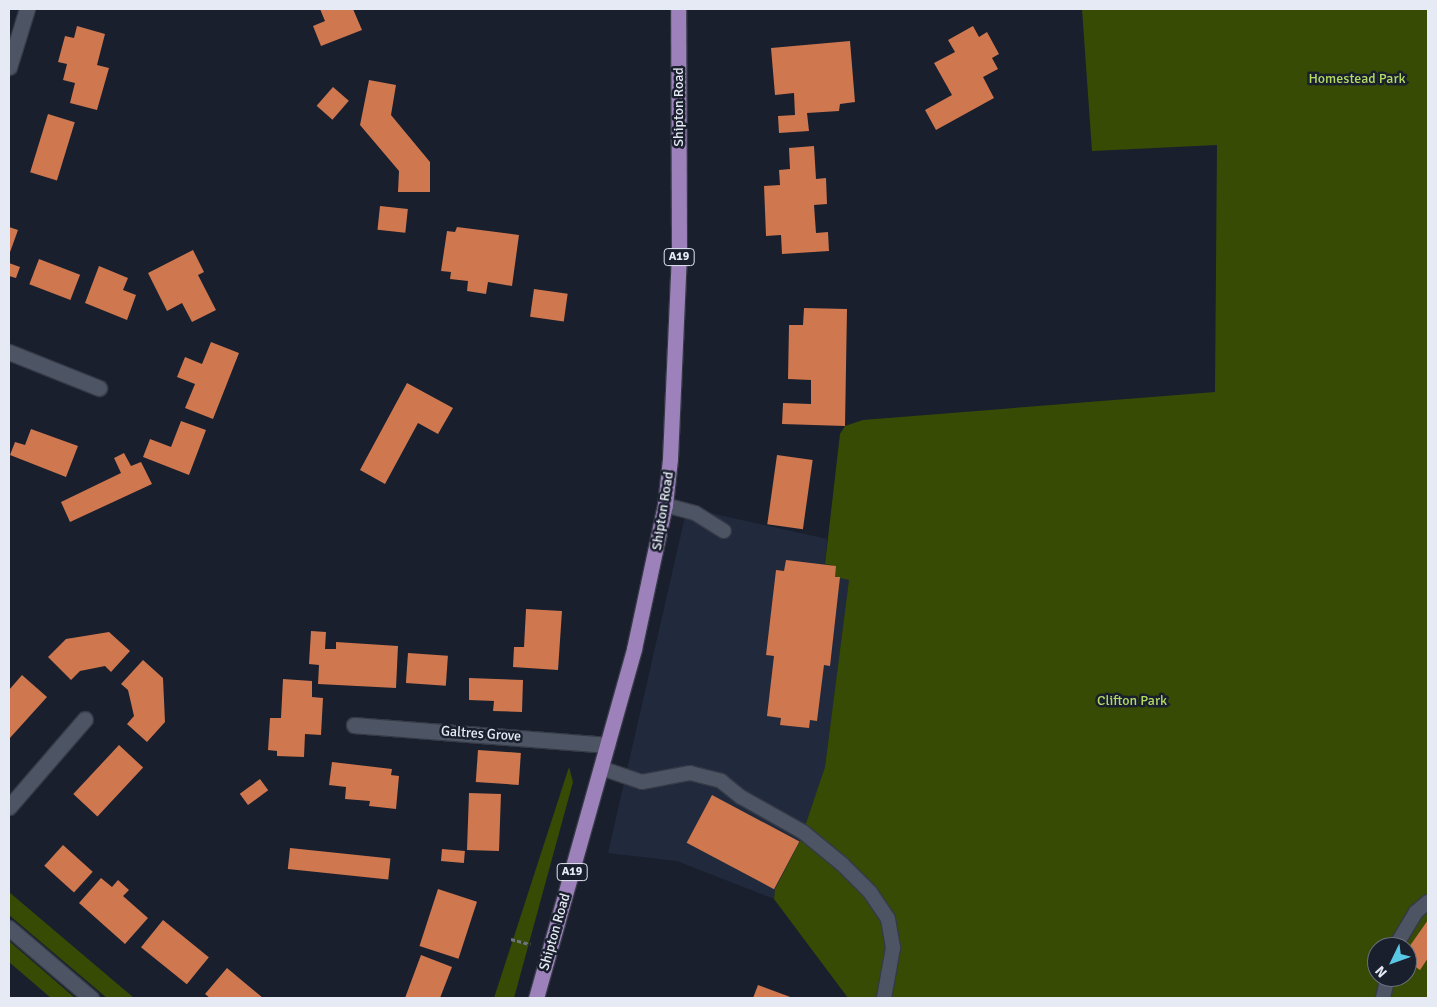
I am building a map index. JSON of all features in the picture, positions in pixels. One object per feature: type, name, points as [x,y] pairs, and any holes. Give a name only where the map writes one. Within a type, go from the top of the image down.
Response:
[{"type":"main road","name":"Shipton Road","points":[[536,998],[601,768],[652,577],[665,505],[671,441],[679,260],[678,9]]},
{"type":"street","points":[[9,67],[28,9]]},
{"type":"street","points":[[9,352],[99,388]]},
{"type":"street","points":[[9,807],[85,719]]},
{"type":"street","name":"Galtres Grove","points":[[354,725],[607,745]]},
{"type":"street","points":[[9,928],[91,998]]},
{"type":"lane","points":[[665,505],[695,512],[724,531]]},
{"type":"lane","points":[[601,768],[642,782],[690,773],[706,776],[727,786],[803,832],[842,864],[870,892],[888,919],[893,948],[884,998]]},
{"type":"lane","points":[[1401,937],[1416,912],[1428,902]]},
{"type":"path","points":[[511,939],[530,944]]},
{"type":"shaded area","points":[[687,508],[827,539],[825,564],[836,566],[835,577],[849,580],[825,767],[800,841],[775,889],[774,899],[677,861],[608,853]]},
{"type":"green space","name":"Clifton Park","points":[[1082,9],[1428,9],[1428,998],[848,998],[774,899],[775,889],[800,841],[825,767],[849,580],[835,577],[835,566],[825,564],[840,434],[845,426],[863,420],[1215,392],[1217,145],[1092,151]]},
{"type":"green space","points":[[569,767],[573,782],[514,998],[494,998]]},
{"type":"green space","points":[[9,892],[134,998],[107,998],[9,915]]},
{"type":"green space","points":[[9,941],[75,998],[51,998],[9,962]]},
{"type":"building","points":[[320,9],[353,9],[362,30],[321,46],[313,26],[325,21]]},
{"type":"building","points":[[77,26],[105,34],[97,65],[109,68],[97,110],[70,103],[75,83],[63,80],[67,64],[58,62],[65,36],[74,38]]},
{"type":"building","points":[[973,26],[979,37],[987,32],[999,54],[992,58],[998,69],[983,77],[994,98],[936,130],[925,110],[952,95],[934,63],[955,52],[948,40]]},
{"type":"building","points":[[850,41],[855,102],[840,104],[839,111],[807,113],[809,131],[779,133],[778,116],[795,115],[794,93],[775,95],[771,48]]},
{"type":"building","points":[[369,80],[396,85],[391,115],[430,162],[430,192],[398,192],[399,171],[360,125]]},
{"type":"building","points":[[333,87],[349,101],[332,120],[317,106]]},
{"type":"building","points":[[48,114],[75,122],[57,181],[30,172]]},
{"type":"building","points":[[814,146],[816,179],[826,178],[827,204],[814,205],[816,233],[828,232],[829,251],[782,254],[781,235],[766,236],[764,186],[780,185],[779,170],[790,169],[789,148]]},
{"type":"building","points":[[380,206],[408,209],[405,233],[377,230]]},
{"type":"building","points":[[9,227],[18,230],[9,255]]},
{"type":"building","points":[[457,227],[519,235],[512,286],[488,282],[486,294],[467,291],[468,281],[450,279],[451,272],[441,271],[447,231],[455,232]]},
{"type":"building","points":[[193,250],[204,272],[198,275],[216,310],[192,322],[182,303],[167,311],[148,273]]},
{"type":"building","points":[[39,259],[80,275],[70,300],[29,284]]},
{"type":"building","points":[[9,263],[20,267],[16,278],[9,276]]},
{"type":"building","points":[[99,266],[128,278],[123,290],[136,295],[127,320],[85,303]]},
{"type":"building","points":[[534,289],[568,294],[564,321],[530,317]]},
{"type":"building","points":[[804,308],[847,309],[845,426],[782,424],[783,403],[811,404],[811,380],[788,379],[789,325],[803,325]]},
{"type":"building","points":[[211,342],[239,353],[213,419],[185,408],[195,384],[177,377],[185,357],[202,364]]},
{"type":"building","points":[[407,383],[453,408],[438,434],[418,423],[385,484],[360,470]]},
{"type":"building","points":[[181,421],[206,430],[189,475],[143,457],[150,439],[171,447]]},
{"type":"building","points":[[31,429],[78,446],[66,477],[10,455],[15,442],[25,445]]},
{"type":"building","points":[[124,453],[131,466],[141,462],[152,484],[70,522],[61,502],[121,473],[114,458]]},
{"type":"building","points":[[777,455],[813,460],[803,529],[767,524]]},
{"type":"building","points":[[786,560],[836,566],[835,577],[840,577],[830,666],[824,665],[817,721],[810,720],[809,728],[780,725],[781,718],[767,716],[774,656],[766,655],[776,570],[784,571]]},
{"type":"building","points":[[526,609],[562,611],[558,670],[513,667],[514,647],[524,647]]},
{"type":"building","points":[[311,631],[326,632],[325,649],[336,649],[336,642],[398,646],[396,688],[318,684],[319,665],[309,664]]},
{"type":"building","points":[[109,632],[130,651],[111,672],[105,666],[80,671],[71,680],[48,657],[66,639]]},
{"type":"building","points":[[408,653],[448,656],[446,686],[406,683]]},
{"type":"building","points":[[143,660],[163,678],[165,722],[147,742],[127,724],[134,716],[128,690],[121,684]]},
{"type":"building","points":[[22,675],[47,697],[9,739],[9,690]]},
{"type":"building","points":[[469,678],[523,680],[522,712],[493,711],[494,701],[469,700]]},
{"type":"building","points":[[283,679],[312,681],[312,697],[323,698],[321,735],[305,734],[304,757],[277,756],[277,751],[268,750],[270,718],[281,718]]},
{"type":"building","points":[[119,745],[143,768],[97,817],[73,794]]},
{"type":"building","points":[[478,750],[521,753],[519,785],[476,782]]},
{"type":"building","points":[[332,762],[392,769],[391,775],[399,776],[396,809],[369,806],[370,801],[345,799],[346,787],[329,785]]},
{"type":"building","points":[[260,779],[268,790],[248,805],[240,794]]},
{"type":"building","points":[[469,793],[501,794],[499,851],[467,850]]},
{"type":"building","points":[[712,795],[799,841],[774,889],[687,843]]},
{"type":"building","points":[[63,845],[93,872],[74,893],[44,866]]},
{"type":"building","points":[[290,848],[390,859],[388,879],[288,869]]},
{"type":"building","points":[[442,849],[465,851],[464,863],[441,861]]},
{"type":"building","points":[[101,878],[112,887],[118,880],[129,890],[123,896],[148,918],[125,944],[79,903]]},
{"type":"building","points":[[438,889],[477,902],[458,959],[419,946]]},
{"type":"building","points":[[163,920],[209,957],[187,984],[141,947]]},
{"type":"building","points":[[1428,920],[1428,958],[1420,970],[1417,968],[1416,937]]},
{"type":"building","points":[[421,955],[452,967],[440,998],[405,998]]},
{"type":"building","points":[[227,968],[263,998],[210,998],[205,994]]},
{"type":"building","points":[[758,985],[793,998],[753,998]]},
{"type":"park label","name":"Homestead Park","points":[[1357,79]]}]
